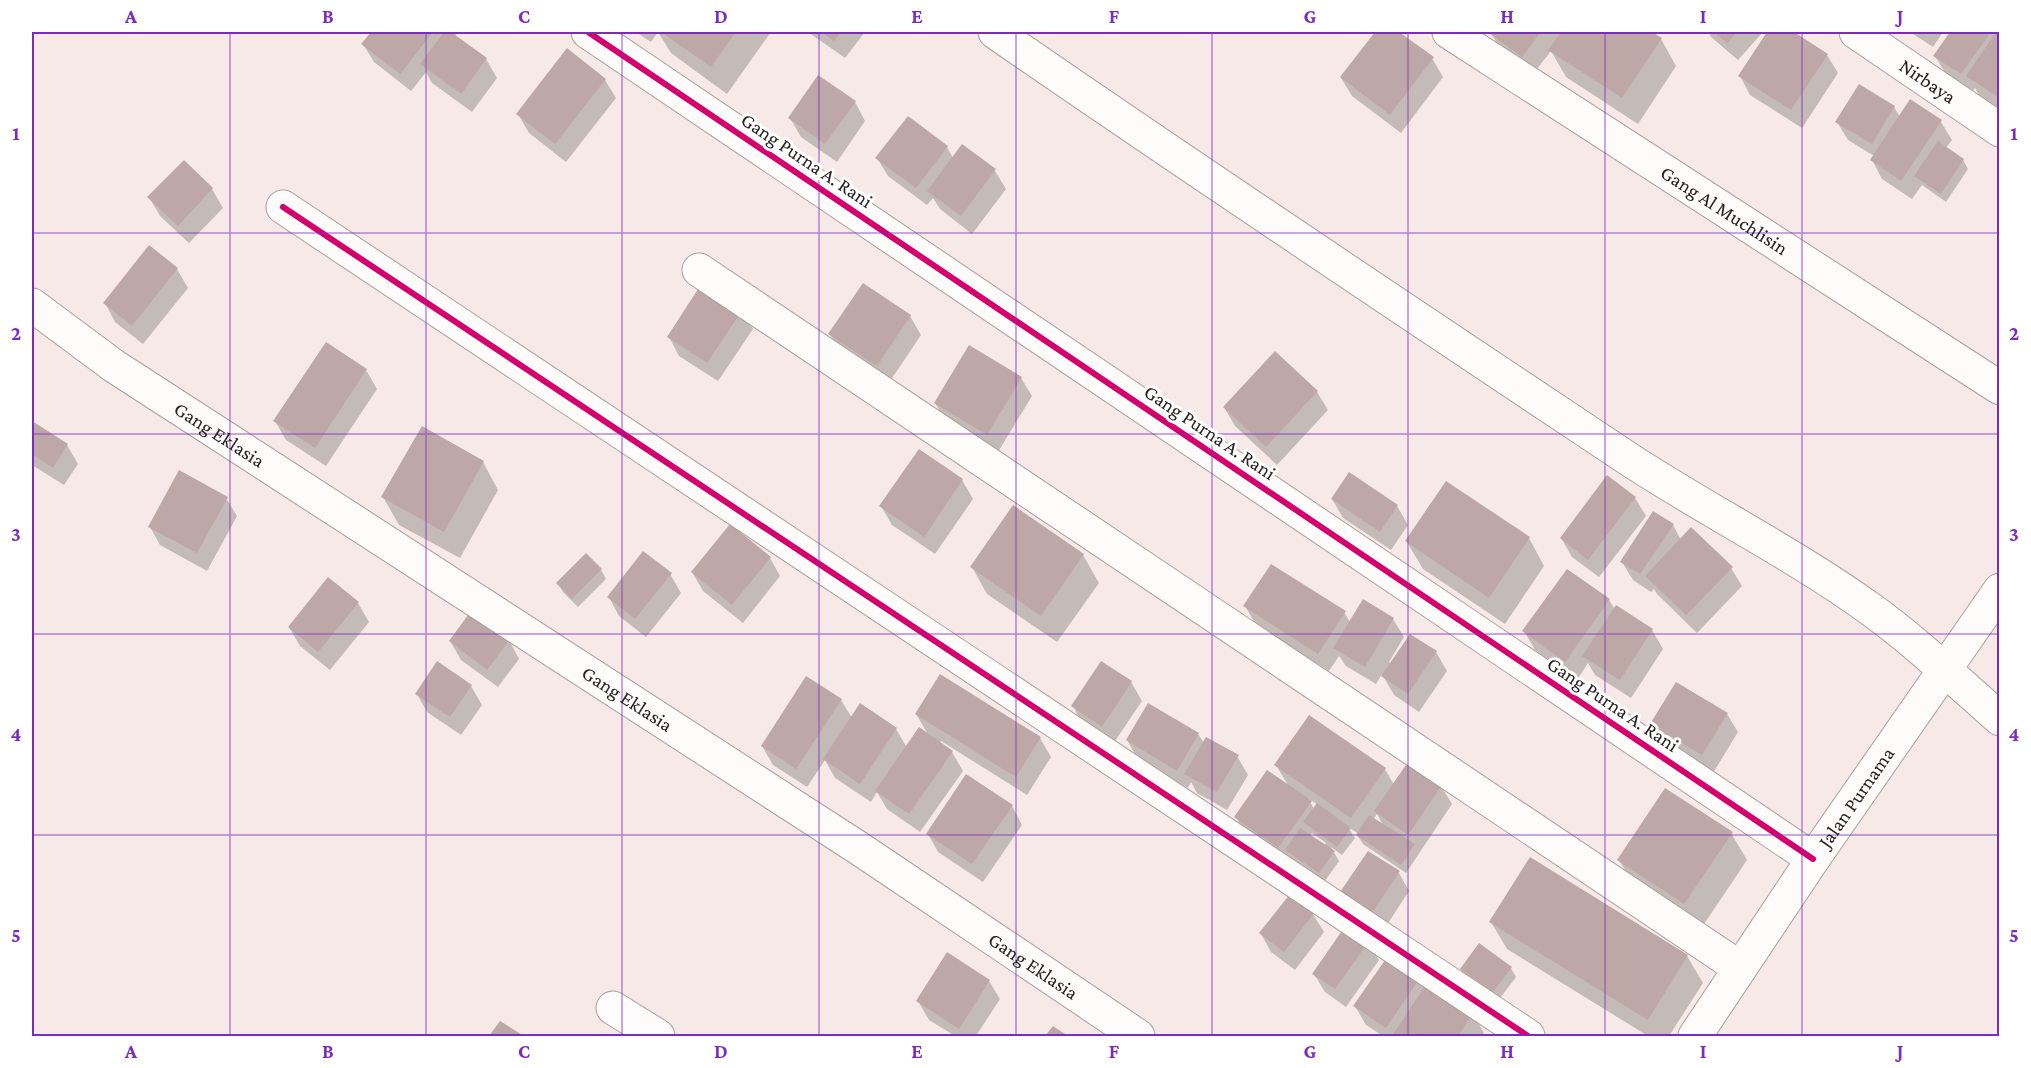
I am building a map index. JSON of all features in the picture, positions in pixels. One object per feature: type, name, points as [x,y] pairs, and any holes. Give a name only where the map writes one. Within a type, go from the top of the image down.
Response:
[{"type":"street","name":"Gang Purna A. Rani","points":[[588,32],[1813,859]]},
{"type":"street","points":[[995,32],[1343,269],[1649,473],[1812,571],[1870,609],[2000,719]]},
{"type":"street","name":"Gang Al Muchlisin","points":[[1449,32],[2000,388]]},
{"type":"street","name":"Nirbaya","points":[[1856,32],[2000,130]]},
{"type":"street","points":[[283,207],[1527,1036]]},
{"type":"street","points":[[699,270],[1740,968]]},
{"type":"street","name":"Gang Eklasia","points":[[32,305],[114,366],[860,849],[1138,1036]]},
{"type":"street","name":"Jalan Purnama","points":[[1695,1036],[1813,859],[2000,590]]},
{"type":"street","points":[[613,1008],[658,1036]]},
{"type":"building","points":[[371,32],[433,32],[400,74],[361,44]]},
{"type":"building","points":[[444,32],[451,32],[487,58],[461,94],[420,64]]},
{"type":"building","points":[[661,32],[736,32],[711,67]]},
{"type":"building","points":[[821,32],[841,32],[834,41]]},
{"type":"building","points":[[1375,32],[1399,32],[1434,57],[1390,115],[1340,77]]},
{"type":"building","points":[[1541,32],[1522,57],[1489,33]]},
{"type":"building","points":[[1561,32],[1652,32],[1662,38],[1622,98],[1548,50]]},
{"type":"building","points":[[1714,32],[1737,32],[1727,43]]},
{"type":"building","points":[[1767,32],[1794,32],[1828,54],[1791,110],[1738,76]]},
{"type":"building","points":[[1950,32],[1991,32],[1961,74],[1933,56]]},
{"type":"building","points":[[1996,32],[2000,32],[1998,97],[1966,76]]},
{"type":"building","points":[[567,48],[606,79],[555,144],[516,114]]},
{"type":"building","points":[[818,75],[856,101],[825,144],[788,118]]},
{"type":"building","points":[[1859,84],[1895,106],[1872,144],[1835,122]]},
{"type":"building","points":[[1910,99],[1942,120],[1901,181],[1870,160]]},
{"type":"building","points":[[908,116],[948,146],[916,188],[875,158]]},
{"type":"building","points":[[1938,141],[1964,159],[1941,194],[1914,176]]},
{"type":"building","points":[[962,144],[996,169],[961,216],[927,191]]},
{"type":"building","points":[[184,160],[213,188],[178,226],[147,197]]},
{"type":"building","points":[[149,245],[178,268],[132,326],[103,303]]},
{"type":"building","points":[[702,283],[743,309],[707,363],[667,337]]},
{"type":"building","points":[[863,283],[911,315],[877,366],[828,334]]},
{"type":"building","points":[[326,342],[367,369],[315,448],[273,421]]},
{"type":"building","points":[[969,345],[1022,377],[987,435],[934,403]]},
{"type":"building","points":[[1275,351],[1318,391],[1266,447],[1223,407]]},
{"type":"building","points":[[32,421],[68,444],[53,468],[32,454]]},
{"type":"building","points":[[422,426],[484,461],[444,532],[381,497]]},
{"type":"building","points":[[919,449],[963,479],[924,537],[879,506]]},
{"type":"building","points":[[179,470],[228,497],[197,553],[148,527]]},
{"type":"building","points":[[1349,472],[1398,505],[1380,532],[1331,499]]},
{"type":"building","points":[[1607,475],[1636,497],[1588,560],[1560,538]]},
{"type":"building","points":[[1446,481],[1530,537],[1489,598],[1405,541]]},
{"type":"building","points":[[1013,505],[1084,554],[1041,616],[970,567]]},
{"type":"building","points":[[1653,511],[1674,524],[1640,574],[1620,562]]},
{"type":"building","points":[[730,524],[771,557],[732,605],[691,572]]},
{"type":"building","points":[[1691,527],[1733,567],[1686,615],[1645,576]]},
{"type":"building","points":[[643,551],[672,573],[635,619],[607,597]]},
{"type":"building","points":[[586,553],[602,569],[572,599],[556,583]]},
{"type":"building","points":[[1271,564],[1346,611],[1318,654],[1243,606]]},
{"type":"building","points":[[1567,569],[1610,599],[1565,662],[1522,631]]},
{"type":"building","points":[[328,577],[359,602],[318,652],[288,627]]},
{"type":"building","points":[[1363,599],[1394,618],[1365,667],[1333,648]]},
{"type":"building","points":[[1616,605],[1653,629],[1620,680],[1582,656]]},
{"type":"building","points":[[471,611],[510,639],[487,670],[449,641]]},
{"type":"building","points":[[1410,634],[1437,651],[1408,694],[1381,676]]},
{"type":"building","points":[[437,661],[472,685],[450,717],[415,694]]},
{"type":"building","points":[[1101,661],[1132,681],[1102,727],[1071,706]]},
{"type":"building","points":[[940,674],[1041,737],[1016,777],[915,714]]},
{"type":"building","points":[[806,676],[842,699],[796,769],[761,746]]},
{"type":"building","points":[[1676,682],[1728,713],[1702,755],[1650,724]]},
{"type":"building","points":[[860,703],[897,728],[860,784],[823,759]]},
{"type":"building","points":[[1148,703],[1199,733],[1177,771],[1126,740]]},
{"type":"building","points":[[1309,715],[1386,768],[1351,818],[1274,765]]},
{"type":"building","points":[[919,727],[953,751],[909,814],[875,791]]},
{"type":"building","points":[[1206,737],[1239,755],[1217,792],[1184,774]]},
{"type":"building","points":[[1408,762],[1442,785],[1408,835],[1374,811]]},
{"type":"building","points":[[1267,770],[1312,801],[1278,848],[1234,817]]},
{"type":"building","points":[[966,774],[1013,805],[972,864],[926,834]]},
{"type":"building","points":[[1665,788],[1733,832],[1684,904],[1617,860]]},
{"type":"building","points":[[1317,803],[1351,828],[1337,847],[1303,822]]},
{"type":"building","points":[[1369,815],[1415,844],[1401,865],[1356,835]]},
{"type":"building","points":[[1300,828],[1335,851],[1319,873],[1285,850]]},
{"type":"building","points":[[1368,851],[1400,871],[1368,919],[1336,898]]},
{"type":"building","points":[[1530,857],[1688,955],[1648,1020],[1489,922]]},
{"type":"building","points":[[1290,894],[1314,913],[1284,952],[1259,933]]},
{"type":"building","points":[[1346,925],[1369,941],[1335,989],[1312,974]]},
{"type":"building","points":[[1479,943],[1512,967],[1493,992],[1460,969]]},
{"type":"building","points":[[947,952],[990,980],[959,1029],[916,1001]]},
{"type":"building","points":[[1390,953],[1422,975],[1386,1028],[1353,1006]]},
{"type":"building","points":[[1427,983],[1474,1013],[1458,1036],[1392,1036]]},
{"type":"building","points":[[500,1021],[524,1036],[489,1036]]},
{"type":"building","points":[[1053,1026],[1068,1036],[1045,1036]]},
{"type":"cycle path","points":[[588,32],[1813,859]]},
{"type":"cycle path","points":[[283,207],[1528,1036]]}]
